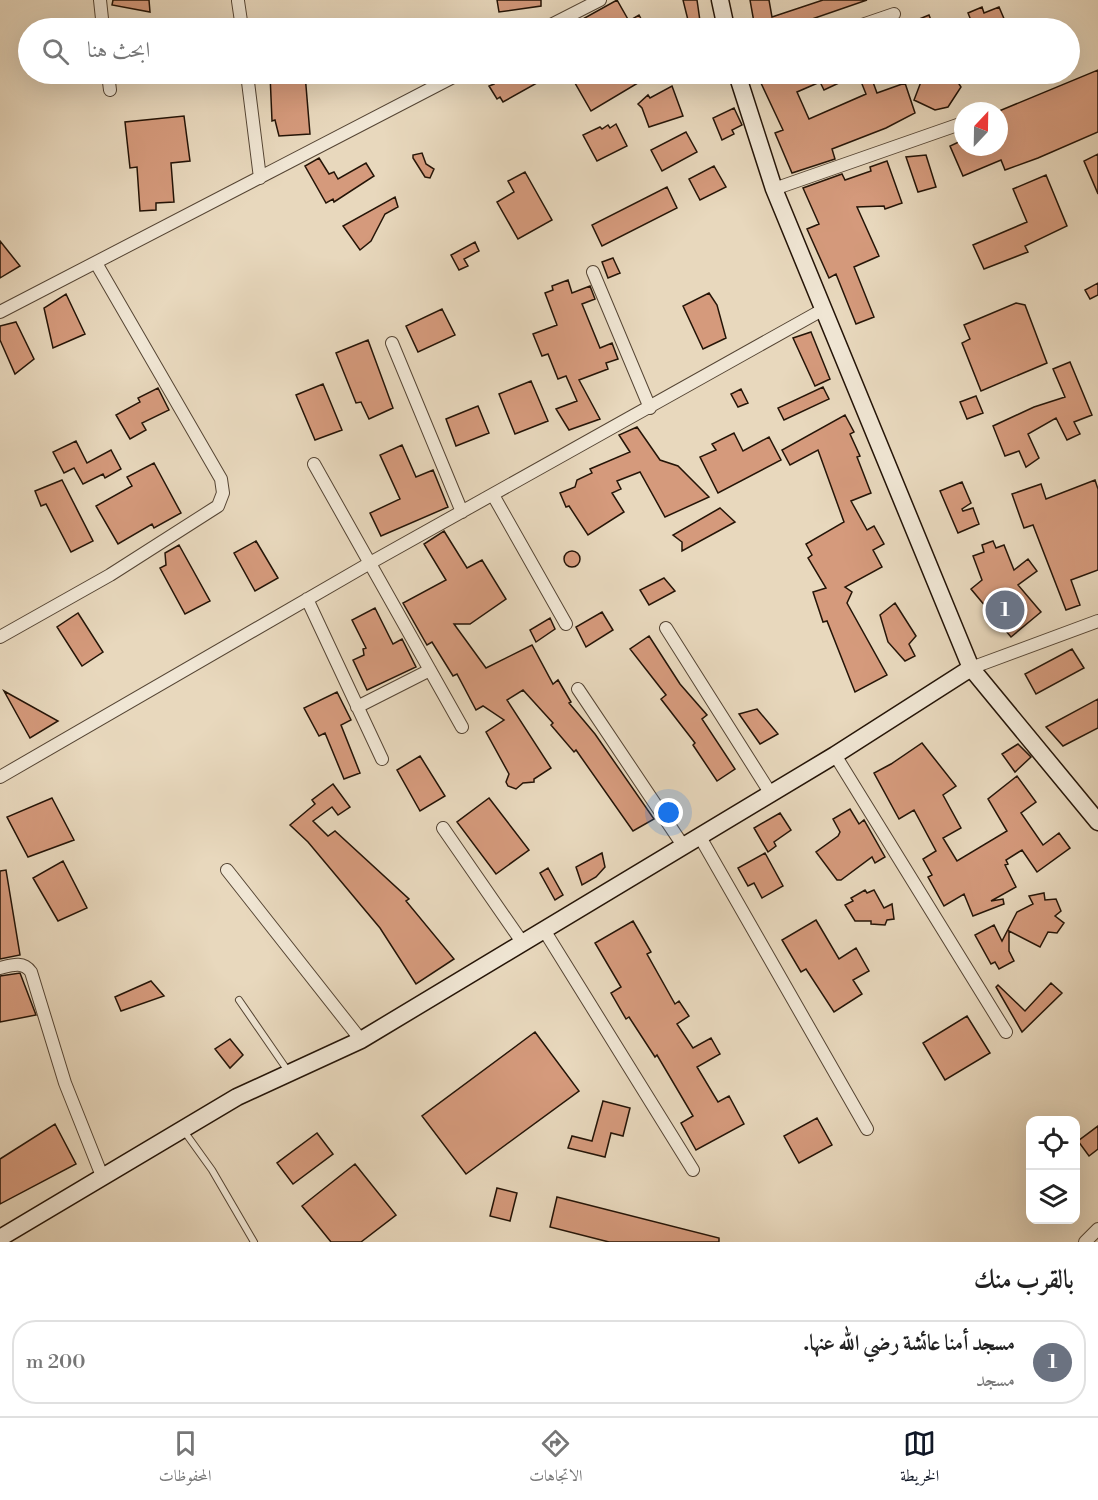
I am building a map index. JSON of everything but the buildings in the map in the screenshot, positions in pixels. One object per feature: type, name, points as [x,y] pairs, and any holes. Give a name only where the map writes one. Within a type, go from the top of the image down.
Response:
[{"type":"street","points":[[100,0],[102,18]]},
{"type":"street","points":[[565,18],[600,0]]},
{"type":"street","points":[[720,0],[724,18]]},
{"type":"street","points":[[238,1],[241,18]]},
{"type":"street","points":[[882,18],[894,14]]},
{"type":"street","points":[[109,84],[110,90]]},
{"type":"street","points":[[248,84],[260,178]]},
{"type":"street","points":[[0,312],[440,84]]},
{"type":"street","points":[[740,84],[774,189],[971,668],[1098,822]]},
{"type":"street","points":[[774,189],[954,126]]},
{"type":"street","points":[[0,637],[110,575],[218,506],[223,493],[221,479],[96,263]]},
{"type":"street","points":[[592,272],[650,408]]},
{"type":"street","points":[[0,777],[370,563],[824,309]]},
{"type":"street","points":[[392,343],[462,512]]},
{"type":"street","points":[[314,464],[462,727]]},
{"type":"street","points":[[493,495],[566,624]]},
{"type":"street","points":[[307,599],[382,759]]},
{"type":"street","points":[[0,1238],[182,1128],[289,1072],[361,1040],[835,755],[971,668],[1098,621]]},
{"type":"street","points":[[666,628],[771,794]]},
{"type":"street","points":[[357,707],[430,670]]},
{"type":"street","points":[[578,689],[684,847]]},
{"type":"street","points":[[835,755],[1006,1032]]},
{"type":"street","points":[[443,828],[522,942]]},
{"type":"street","points":[[700,837],[867,1129]]},
{"type":"street","points":[[227,870],[361,1040]]},
{"type":"street","points":[[544,930],[693,1170]]},
{"type":"street","points":[[0,968],[20,964],[27,966],[31,972],[65,1083],[102,1176]]},
{"type":"street","points":[[1085,1242],[1098,1229]]},
{"type":"lane","points":[[239,1000],[289,1072]]},
{"type":"lane","points":[[182,1128],[212,1170],[254,1242]]},
{"type":"place","name":"مسجد أمنا عائشة رضي الله عنها.","points":[[1005,610]]}]
